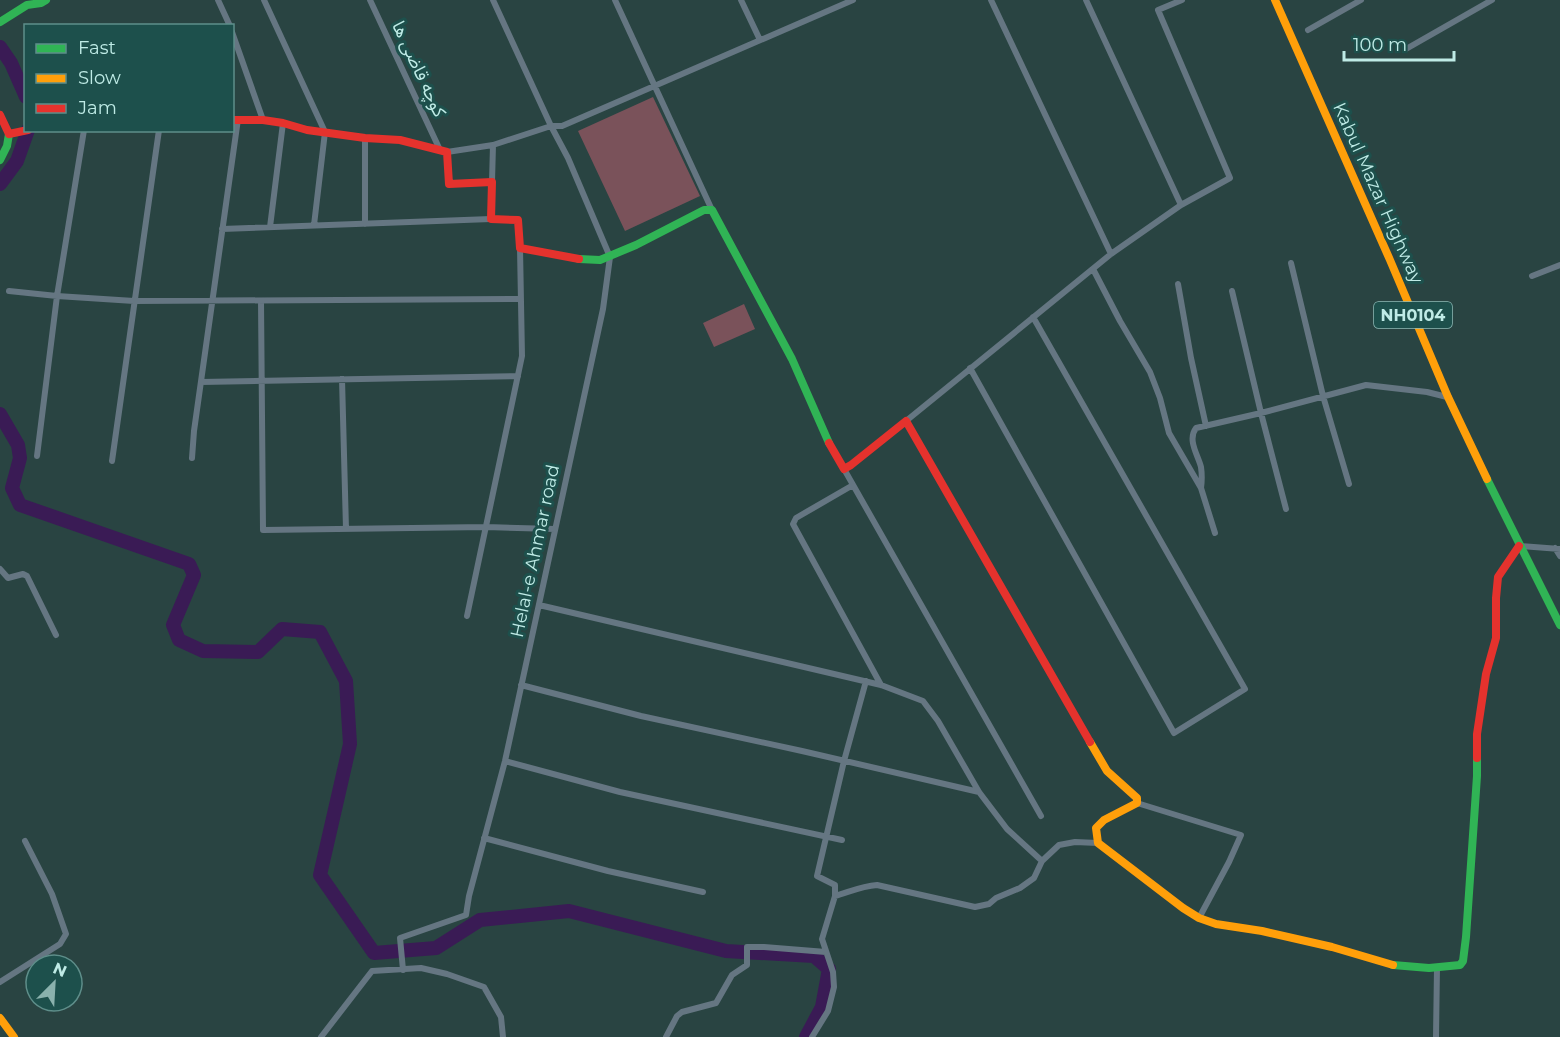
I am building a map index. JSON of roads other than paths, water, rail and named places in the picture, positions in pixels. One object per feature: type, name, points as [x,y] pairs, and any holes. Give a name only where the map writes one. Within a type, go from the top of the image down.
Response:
[{"type":"main road","points":[[0,22],[29,3],[41,3],[46,0]]},
{"type":"main road","name":"Kabul Mazar Highway","points":[[1275,0],[1448,397],[1519,546],[1560,625]]},
{"type":"main road","points":[[0,115],[13,133]]},
{"type":"main road","points":[[235,119],[264,120],[307,130],[400,140],[444,152],[449,184],[492,182],[491,219],[518,220],[520,248],[586,260],[600,260],[704,210],[712,210],[792,359],[824,434],[844,469],[906,421],[1107,771],[1137,798],[1137,803],[1104,820],[1096,828],[1098,843],[1183,908],[1199,918],[1216,924],[1262,931],[1332,947],[1393,966],[1437,968],[1460,965],[1463,961],[1466,937],[1476,796],[1477,734],[1486,674],[1496,638],[1498,577],[1519,546]]},
{"type":"main road","points":[[13,133],[24,131]]},
{"type":"main road","points":[[0,160],[13,133]]},
{"type":"main road","points":[[0,1018],[14,1037]]},
{"type":"street","points":[[218,0],[229,24]]},
{"type":"street","points":[[264,0],[325,132],[314,225]]},
{"type":"street","name":"کوچه قاضی ها","points":[[370,0],[444,152]]},
{"type":"street","points":[[493,0],[568,158],[610,257]]},
{"type":"street","points":[[615,0],[712,210]]},
{"type":"street","points":[[741,0],[760,40]]},
{"type":"street","points":[[444,152],[493,145],[551,126],[562,126],[853,0]]},
{"type":"street","points":[[991,0],[1111,254]]},
{"type":"street","points":[[1086,0],[1181,205]]},
{"type":"street","points":[[906,421],[1111,254],[1181,205],[1230,178],[1158,10],[1182,0]]},
{"type":"street","points":[[1308,30],[1361,0]]},
{"type":"street","points":[[1406,50],[1492,0]]},
{"type":"street","points":[[234,38],[264,120]]},
{"type":"street","points":[[270,227],[284,123]]},
{"type":"street","points":[[37,456],[57,296],[84,132]]},
{"type":"street","points":[[112,462],[159,132]]},
{"type":"street","points":[[192,458],[233,132]]},
{"type":"street","points":[[364,224],[365,138]]},
{"type":"street","points":[[492,182],[493,145]]},
{"type":"street","points":[[222,229],[491,219]]},
{"type":"street","points":[[467,616],[522,356],[520,248]]},
{"type":"street","name":"Helal-e Ahmar road","points":[[403,970],[400,938],[466,915],[505,761],[603,309],[610,257]]},
{"type":"street","points":[[1291,263],[1323,396],[1349,484]]},
{"type":"street","points":[[1532,276],[1560,265]]},
{"type":"street","points":[[1093,269],[1150,372],[1170,433],[1201,488],[1215,533]]},
{"type":"street","points":[[1178,284],[1206,426]]},
{"type":"street","points":[[9,291],[134,302],[521,300]]},
{"type":"street","points":[[1232,291],[1286,509]]},
{"type":"street","points":[[261,302],[263,530],[486,527],[555,529]]},
{"type":"street","points":[[970,368],[1174,733],[1245,689],[1033,317]]},
{"type":"street","points":[[201,382],[518,376]]},
{"type":"street","points":[[342,379],[346,529]]},
{"type":"street","points":[[1201,488],[1201,466],[1192,438],[1196,428],[1366,385],[1427,392],[1448,397]]},
{"type":"street","points":[[844,469],[1041,816]]},
{"type":"street","points":[[853,485],[796,518],[793,524],[881,685]]},
{"type":"street","points":[[1519,546],[1558,548],[1560,556]]},
{"type":"street","points":[[0,569],[8,578],[23,574],[27,576],[56,635]]},
{"type":"street","points":[[539,605],[866,681],[923,700],[938,721],[979,792],[1008,829],[1042,861]]},
{"type":"street","points":[[812,1037],[828,1011],[834,987],[833,972],[822,939],[835,885],[817,876],[844,761],[866,681]]},
{"type":"street","points":[[521,685],[641,716],[979,792]]},
{"type":"street","points":[[505,761],[631,795],[842,840]]},
{"type":"street","points":[[1137,803],[1241,835],[1199,918]]},
{"type":"street","points":[[484,838],[608,871],[703,892]]},
{"type":"street","points":[[0,982],[60,944],[66,934],[52,894],[26,842]]},
{"type":"street","points":[[834,896],[852,892],[863,886],[877,885],[975,907],[989,904],[1034,878],[1042,861],[1059,845],[1075,842],[1098,843]]},
{"type":"street","points":[[666,1037],[677,1016],[682,1012],[716,1003],[732,975],[747,965],[747,947],[826,952]]},
{"type":"street","points":[[321,1037],[372,971],[421,968],[484,987],[501,1017],[504,1037]]},
{"type":"street","points":[[1436,1037],[1437,968]]},
{"type":"waterway","points":[[0,47],[11,63],[24,92]]},
{"type":"waterway","points":[[0,184],[17,161],[27,132]]},
{"type":"waterway","points":[[0,414],[18,445],[20,458],[12,488],[20,505],[189,564],[194,575],[173,625],[179,640],[203,651],[258,652],[282,629],[320,632],[346,681],[350,744],[320,875],[374,953],[436,948],[480,920],[569,911],[726,951],[814,956],[829,969],[822,1007],[806,1037]]}]
